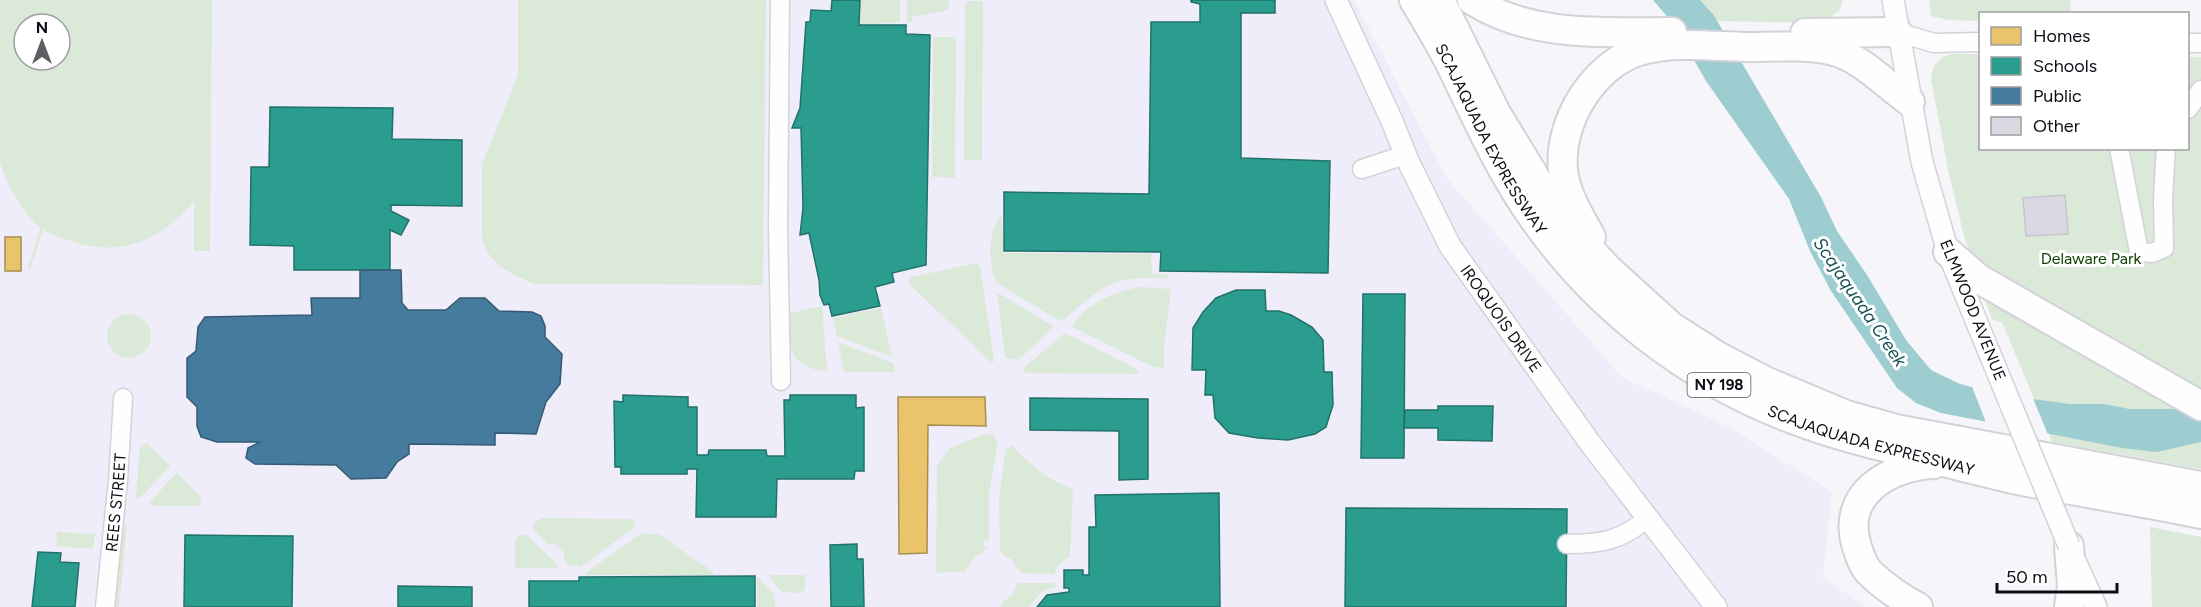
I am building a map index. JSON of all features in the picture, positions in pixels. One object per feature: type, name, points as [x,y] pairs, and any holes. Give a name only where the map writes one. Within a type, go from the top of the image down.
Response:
[{"type":"highway","name":"SCAJAQUADA EXPRESSWAY","points":[[1414,0],[1447,58],[1508,180],[1532,216],[1553,244],[1605,302],[1677,358],[1752,402],[1790,418],[1869,444],[2014,479],[2201,514]]},
{"type":"highway","name":"SCAJAQUADA EXPRESSWAY","points":[[1440,0],[1496,113],[1558,215],[1607,268],[1672,327],[1719,357],[1765,381],[1846,415],[1896,429],[2201,486]]},
{"type":"highway","points":[[1472,0],[1524,23],[1653,39],[1756,40],[1897,32]]},
{"type":"highway","points":[[1607,268],[1571,195],[1563,170],[1564,141],[1569,122],[1580,102],[1606,69],[1653,39]]},
{"type":"highway","points":[[1756,40],[1835,51],[1858,62],[1910,102]]},
{"type":"highway","points":[[1948,252],[1979,279],[2201,406]]},
{"type":"highway","points":[[1918,607],[1868,571],[1854,539],[1854,520],[1858,506],[1878,480],[1894,471],[1915,465],[1951,464]]},
{"type":"highway","points":[[2069,546],[2072,586],[2069,607]]},
{"type":"street","points":[[780,0],[778,228],[781,381]]},
{"type":"street","name":"IROQUOIS DRIVE","points":[[1336,0],[1392,121],[1405,155],[1450,246],[1590,443],[1716,607]]},
{"type":"street","name":"ELMWOOD AVENUE","points":[[1893,0],[1922,162],[1948,252],[2096,607]]},
{"type":"street","points":[[1897,32],[1934,42],[1979,42]]},
{"type":"street","points":[[2189,106],[2201,90]]},
{"type":"street","points":[[2119,150],[2139,252],[2152,253],[2164,248],[2163,198],[2166,150]]},
{"type":"street","points":[[1362,169],[1405,155]]},
{"type":"street","name":"REES STREET","points":[[105,607],[118,481],[123,398]]},
{"type":"street","points":[[1567,544],[1605,542],[1639,525],[1647,518]]},
{"type":"shaded area","points":[[0,0],[1354,0],[1446,177],[1622,377],[1729,427],[1832,492],[1823,578],[1866,607],[0,607]]},
{"type":"green space","points":[[0,0],[212,0],[210,251],[194,251],[194,201],[177,219],[160,232],[142,241],[124,246],[105,248],[86,245],[43,230],[30,270],[28,269],[40,228],[16,198],[0,163]]},
{"type":"green space","points":[[518,0],[766,0],[763,285],[533,284],[495,262],[489,255],[482,238],[482,164],[518,75]]},
{"type":"green space","points":[[860,0],[900,0],[900,22],[860,25]]},
{"type":"green space","points":[[907,0],[949,0],[948,10],[912,17],[912,22],[907,23]]},
{"type":"green space","points":[[1700,0],[1843,0],[1839,11],[1820,23],[1717,21]]},
{"type":"green space","points":[[1929,0],[2070,0],[2071,12],[1979,12],[1979,21],[1948,20],[1931,16]]},
{"type":"green space","points":[[968,1],[983,1],[982,160],[964,160],[965,5]]},
{"type":"green space","points":[[933,37],[956,37],[955,178],[932,177]]},
{"type":"green space","name":"Delaware Park","points":[[1952,54],[1979,54],[1979,150],[2189,150],[2189,57],[2201,57],[2201,469],[2052,442],[2002,322],[1992,320],[1964,236],[1949,174],[1931,79],[1937,62]]},
{"type":"green space","points":[[1002,216],[1003,253],[1151,254],[1152,274],[1169,274],[1167,279],[1133,279],[1109,285],[1063,320],[1056,319],[996,282],[991,266],[990,247],[994,229]]},
{"type":"green space","points":[[976,263],[980,267],[994,360],[992,363],[908,283],[911,277]]},
{"type":"green space","points":[[1141,287],[1171,289],[1164,345],[1164,368],[1151,366],[1072,326],[1085,311],[1102,299]]},
{"type":"green space","points":[[997,294],[1053,326],[1018,360],[1005,358]]},
{"type":"green space","points":[[822,306],[827,371],[815,369],[798,360],[789,345],[785,314]]},
{"type":"green space","points":[[881,308],[892,357],[837,336],[833,318]]},
{"type":"green space","points":[[129,314],[144,321],[151,336],[144,351],[129,358],[114,351],[107,336],[114,321]]},
{"type":"green space","points":[[1065,333],[1139,371],[1137,374],[1025,373],[1026,366]]},
{"type":"green space","points":[[838,342],[893,363],[895,372],[844,372]]},
{"type":"green space","points":[[984,434],[994,435],[998,443],[989,493],[989,540],[984,541],[984,547],[989,548],[974,558],[965,572],[936,573],[937,466],[949,449]]},
{"type":"green space","points":[[147,443],[170,466],[141,497],[136,499],[140,446]]},
{"type":"green space","points":[[1012,446],[1043,474],[1073,491],[1070,556],[1059,564],[1054,574],[1021,573],[1011,559],[1000,551],[999,496],[1006,449]]},
{"type":"green space","points":[[177,472],[200,497],[201,504],[197,506],[151,506],[150,502]]},
{"type":"green space","points":[[542,518],[628,519],[634,521],[636,526],[581,567],[569,566],[563,558],[565,554],[554,543],[548,545],[532,528],[537,520]]},
{"type":"green space","points":[[121,523],[127,527],[119,607],[114,607]]},
{"type":"green space","points":[[2150,527],[2201,537],[2201,607],[2152,607]]},
{"type":"green space","points":[[57,532],[95,534],[93,549],[56,546]]},
{"type":"green space","points":[[642,533],[650,535],[657,533],[713,572],[713,575],[586,575],[585,573]]},
{"type":"green space","points":[[526,534],[558,565],[558,568],[515,568],[515,542],[519,536]]},
{"type":"green space","points":[[770,575],[805,575],[805,590],[799,593],[782,592],[769,577]]},
{"type":"green space","points":[[757,576],[774,594],[775,607],[757,607]]},
{"type":"green space","points":[[1018,583],[1054,583],[1056,587],[1041,592],[1029,607],[1001,607],[1001,603],[1012,595]]},
{"type":"water","name":"Scajaquada Creek","points":[[1653,0],[1700,0],[1713,14],[1821,197],[1837,231],[1867,275],[1906,340],[1931,370],[1960,384],[2003,395],[2070,404],[2105,404],[2129,409],[2201,407],[2201,442],[2157,452],[2122,448],[1941,413],[1916,403],[1897,388],[1831,291],[1810,251],[1789,199],[1706,81],[1672,22]]},
{"type":"pier","points":[[1971,384],[2032,396],[2049,437],[1987,425]]},
{"type":"building: Homes","points":[[5,237],[21,237],[21,271],[5,271]]},
{"type":"building: Homes","points":[[898,397],[985,397],[986,426],[928,425],[927,553],[899,554]]},
{"type":"building: Schools","points":[[832,0],[860,0],[859,25],[906,25],[906,34],[930,35],[926,265],[892,273],[894,282],[875,287],[880,306],[832,316],[829,304],[824,305],[820,295],[809,233],[800,235],[803,208],[801,128],[792,128],[800,108],[806,22],[810,22],[811,10],[831,11]]},
{"type":"building: Schools","points":[[1191,0],[1275,0],[1275,13],[1241,13],[1241,158],[1330,161],[1328,273],[1160,271],[1161,252],[1004,251],[1004,192],[1149,194],[1151,22],[1200,22],[1200,4],[1191,2]]},
{"type":"building: Schools","points":[[270,107],[393,108],[392,139],[462,140],[462,206],[391,205],[391,211],[409,220],[401,235],[390,230],[390,270],[294,270],[294,246],[250,245],[251,167],[269,167]]},
{"type":"building: Schools","points":[[1236,290],[1265,290],[1266,311],[1279,311],[1291,315],[1312,327],[1323,340],[1324,372],[1332,372],[1333,405],[1326,427],[1315,434],[1288,440],[1258,438],[1229,433],[1215,418],[1213,395],[1205,395],[1206,370],[1192,370],[1193,328],[1216,298]]},
{"type":"building: Schools","points":[[1363,294],[1405,294],[1404,458],[1361,458]]},
{"type":"building: Schools","points":[[623,395],[688,397],[688,407],[697,407],[697,455],[708,455],[709,450],[766,450],[767,456],[785,456],[784,400],[790,400],[790,395],[856,395],[856,408],[864,407],[864,471],[855,471],[854,479],[777,479],[776,517],[696,517],[697,469],[687,469],[687,474],[621,474],[621,467],[615,467],[614,401],[623,402]]},
{"type":"building: Schools","points":[[1030,398],[1148,399],[1148,479],[1119,480],[1119,431],[1030,430]]},
{"type":"building: Schools","points":[[1438,406],[1493,406],[1492,441],[1438,440],[1438,428],[1404,428],[1405,410],[1438,410]]},
{"type":"building: Schools","points":[[1219,493],[1220,607],[1037,607],[1047,595],[1069,592],[1069,588],[1064,588],[1064,570],[1083,570],[1083,575],[1089,575],[1089,527],[1096,527],[1095,495]]},
{"type":"building: Schools","points":[[1346,508],[1567,509],[1566,607],[1345,607]]},
{"type":"building: Schools","points":[[185,535],[293,536],[292,607],[184,607]]},
{"type":"building: Schools","points":[[857,544],[857,559],[863,559],[864,607],[831,607],[830,545]]},
{"type":"building: Schools","points":[[38,552],[61,553],[60,562],[79,563],[75,607],[32,607]]},
{"type":"building: Schools","points":[[755,576],[755,607],[529,607],[529,581],[579,581],[579,577]]},
{"type":"building: Schools","points":[[398,586],[472,587],[472,607],[398,607]]},
{"type":"building: Public","points":[[360,270],[401,270],[402,303],[408,310],[446,310],[460,298],[485,298],[499,311],[532,312],[541,316],[545,326],[545,337],[562,354],[560,384],[546,402],[536,434],[495,433],[495,445],[409,444],[409,454],[397,462],[386,478],[351,479],[336,465],[255,464],[246,458],[248,448],[260,442],[217,442],[201,437],[197,426],[197,407],[187,397],[187,358],[196,351],[198,327],[205,317],[312,315],[311,298],[360,298]]},
{"type":"building: Other","points":[[2065,195],[2068,234],[2026,236],[2023,198]]}]
